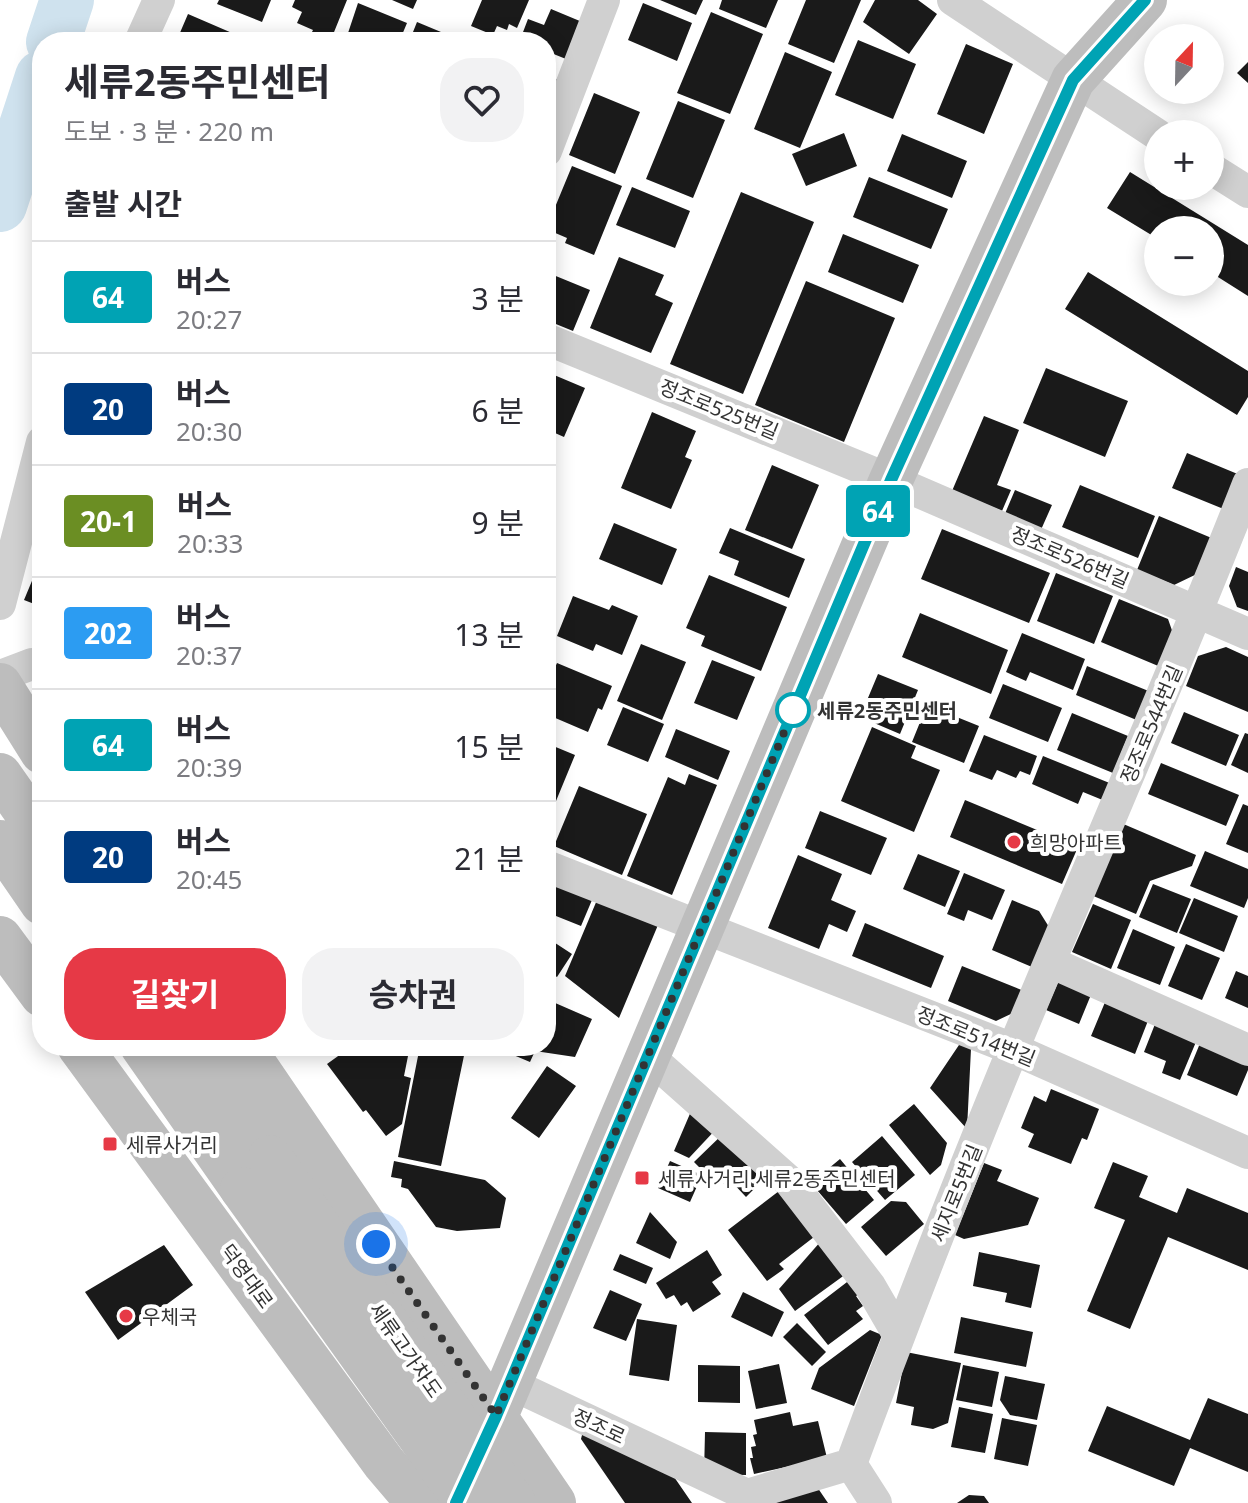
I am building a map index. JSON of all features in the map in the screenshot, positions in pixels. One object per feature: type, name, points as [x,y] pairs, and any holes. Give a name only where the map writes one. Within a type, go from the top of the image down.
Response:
[{"type":"main road","points":[[456,1503],[891,480],[1073,80],[1145,0]]},
{"type":"main road","points":[[0,685],[32,737]]},
{"type":"main road","points":[[0,718],[32,745]]},
{"type":"main road","points":[[0,775],[32,821]]},
{"type":"main road","points":[[0,842],[32,888]]},
{"type":"main road","points":[[4,953],[32,984]]},
{"type":"main road","name":"덕영대로","points":[[86,1056],[384,1463],[418,1503]]},
{"type":"main road","name":"세류고가차도","points":[[149,1056],[467,1503]]},
{"type":"main road","name":"세류고가차도","points":[[198,1056],[514,1503]]},
{"type":"main road","points":[[249,1056],[502,1400],[554,1503]]},
{"type":"street","points":[[145,32],[159,0]]},
{"type":"street","points":[[556,125],[604,0]]},
{"type":"street","points":[[953,0],[1144,126]]},
{"type":"street","points":[[1224,177],[1248,192]]},
{"type":"street","name":"정조로525번길","points":[[556,343],[891,480]]},
{"type":"street","name":"정조로526번길","points":[[891,480],[1248,634]]},
{"type":"street","points":[[0,604],[32,481]]},
{"type":"street","name":"정조로544번길","points":[[1013,1049],[1198,612],[1248,484]]},
{"type":"street","points":[[0,676],[32,664]]},
{"type":"street","name":"정조로514번길","points":[[556,870],[1013,1049],[1248,1153]]},
{"type":"street","points":[[1050,962],[1248,1050]]},
{"type":"street","name":"세지로5번길","points":[[851,1464],[1013,1049]]},
{"type":"street","points":[[647,1055],[790,1182],[870,1286],[899,1336]]},
{"type":"street","name":"정조로","points":[[502,1400],[689,1468],[747,1495],[851,1464]]},
{"type":"street","points":[[851,1464],[876,1503]]},
{"type":"building","points":[[219,0],[271,0],[262,22],[217,4]]},
{"type":"building","points":[[295,0],[347,0],[334,32],[312,32],[297,23],[302,12],[292,7]]},
{"type":"building","points":[[392,0],[417,0],[413,9]]},
{"type":"building","points":[[482,0],[529,0],[517,28],[509,24],[507,30],[497,26],[494,32],[486,32],[471,26]]},
{"type":"building","points":[[660,0],[703,0],[696,15]]},
{"type":"building","points":[[722,0],[778,0],[766,28],[719,9]]},
{"type":"building","points":[[806,0],[861,0],[834,63],[788,44]]},
{"type":"building","points":[[875,0],[918,0],[937,14],[909,54],[863,22]]},
{"type":"building","points":[[358,3],[407,23],[403,32],[348,32]]},
{"type":"building","points":[[643,3],[692,23],[677,61],[628,40]]},
{"type":"building","points":[[551,9],[587,24],[571,61],[556,55],[556,32],[523,32],[528,19],[544,25]]},
{"type":"building","points":[[711,12],[763,34],[730,114],[677,93]]},
{"type":"building","points":[[188,14],[230,32],[180,32]]},
{"type":"building","points":[[417,22],[441,32],[413,32]]},
{"type":"building","points":[[858,40],[916,64],[893,119],[835,95]]},
{"type":"building","points":[[966,44],[1013,64],[984,134],[937,114]]},
{"type":"building","points":[[785,52],[832,72],[800,148],[754,129]]},
{"type":"building","points":[[1248,62],[1248,83],[1237,73]]},
{"type":"building","points":[[556,79],[562,82],[556,96]]},
{"type":"building","points":[[594,93],[640,112],[615,174],[569,155]]},
{"type":"building","points":[[678,101],[725,120],[693,198],[646,179]]},
{"type":"building","points":[[844,133],[857,166],[806,186],[792,154]]},
{"type":"building","points":[[902,134],[967,161],[952,198],[887,171]]},
{"type":"building","points":[[572,166],[622,186],[594,255],[565,243],[567,238],[556,233],[556,205]]},
{"type":"building","points":[[1130,172],[1144,181],[1144,200],[1175,200],[1201,216],[1144,216],[1144,230],[1107,208]]},
{"type":"building","points":[[869,177],[948,209],[931,249],[853,217]]},
{"type":"building","points":[[632,187],[690,211],[675,248],[616,225]]},
{"type":"building","points":[[741,192],[814,222],[743,394],[670,364]]},
{"type":"building","points":[[1224,230],[1248,245],[1248,296],[1224,281]]},
{"type":"building","points":[[843,234],[919,265],[903,303],[828,272]]},
{"type":"building","points":[[619,257],[664,275],[655,295],[673,303],[651,353],[590,328]]},
{"type":"building","points":[[1088,272],[1248,371],[1248,397],[1237,415],[1065,309]]},
{"type":"building","points":[[556,276],[590,290],[573,331],[556,324]]},
{"type":"building","points":[[806,281],[895,318],[844,442],[755,405]]},
{"type":"building","points":[[1046,368],[1128,401],[1105,457],[1023,423]]},
{"type":"building","points":[[556,376],[585,388],[564,437],[556,433]]},
{"type":"building","points":[[652,412],[696,431],[685,457],[692,460],[671,509],[621,488]]},
{"type":"building","points":[[984,416],[1019,430],[997,485],[1011,490],[1002,511],[952,491]]},
{"type":"building","points":[[1187,453],[1240,475],[1226,510],[1172,488]]},
{"type":"building","points":[[772,465],[819,485],[792,549],[745,530]]},
{"type":"building","points":[[1080,485],[1155,516],[1138,558],[1062,527]]},
{"type":"building","points":[[1015,490],[1052,505],[1040,532],[1004,516]]},
{"type":"building","points":[[1159,516],[1214,539],[1201,572],[1174,585],[1137,570]]},
{"type":"building","points":[[614,523],[677,549],[662,585],[599,559]]},
{"type":"building","points":[[730,528],[805,559],[789,598],[734,575],[739,561],[719,553]]},
{"type":"building","points":[[942,529],[1050,573],[1029,623],[921,579]]},
{"type":"building","points":[[1236,567],[1248,572],[1248,611],[1237,607],[1229,586]]},
{"type":"building","points":[[1056,573],[1113,596],[1094,644],[1037,621]]},
{"type":"building","points":[[709,575],[787,607],[761,671],[701,646],[705,636],[686,628]]},
{"type":"building","points":[[32,581],[32,603],[24,600]]},
{"type":"building","points":[[573,596],[609,610],[612,605],[638,616],[622,655],[596,644],[593,651],[557,636]]},
{"type":"building","points":[[1119,599],[1168,619],[1175,639],[1163,668],[1101,642]]},
{"type":"building","points":[[920,613],[1008,650],[991,694],[902,657]]},
{"type":"building","points":[[1022,633],[1085,659],[1073,690],[1030,672],[1026,681],[1006,672]]},
{"type":"building","points":[[641,644],[686,662],[662,720],[617,701]]},
{"type":"building","points":[[1226,647],[1248,657],[1248,712],[1186,686],[1198,656]]},
{"type":"building","points":[[712,660],[755,677],[737,720],[694,703]]},
{"type":"building","points":[[556,665],[612,686],[588,732],[556,718]]},
{"type":"building","points":[[1087,666],[1151,692],[1139,721],[1076,695]]},
{"type":"building","points":[[878,674],[918,690],[900,734],[860,717]]},
{"type":"building","points":[[1003,684],[1062,708],[1048,742],[989,718]]},
{"type":"building","points":[[927,705],[979,726],[964,763],[912,742]]},
{"type":"building","points":[[623,707],[664,724],[648,762],[607,745]]},
{"type":"building","points":[[1184,712],[1239,735],[1226,766],[1171,743]]},
{"type":"building","points":[[1072,713],[1128,736],[1113,773],[1057,750]]},
{"type":"building","points":[[872,727],[916,746],[911,758],[940,770],[914,832],[841,801]]},
{"type":"building","points":[[676,729],[730,751],[718,780],[665,757]]},
{"type":"building","points":[[1245,733],[1248,734],[1248,773],[1231,765]]},
{"type":"building","points":[[984,735],[1037,756],[1030,775],[1020,771],[1016,778],[997,770],[992,780],[969,771]]},
{"type":"building","points":[[556,747],[575,755],[556,801]]},
{"type":"building","points":[[1043,756],[1112,784],[1105,801],[1083,792],[1078,804],[1032,784]]},
{"type":"building","points":[[1161,763],[1239,795],[1226,826],[1148,794]]},
{"type":"building","points":[[689,774],[717,785],[672,895],[627,876],[668,777],[685,785]]},
{"type":"building","points":[[579,786],[647,814],[622,875],[556,847]]},
{"type":"building","name":"희망아파트","points":[[965,800],[1078,847],[1062,884],[950,837]]},
{"type":"building","points":[[1243,804],[1248,806],[1248,853],[1226,844]]},
{"type":"building","points":[[820,811],[887,838],[871,875],[805,848]]},
{"type":"building","points":[[1121,823],[1196,855],[1192,866],[1150,881],[1136,914],[1091,895]]},
{"type":"building","points":[[1205,851],[1248,869],[1248,898],[1244,908],[1190,886]]},
{"type":"building","points":[[918,854],[960,871],[945,907],[903,889]]},
{"type":"building","points":[[798,855],[842,874],[831,900],[856,911],[847,932],[829,924],[819,949],[768,928]]},
{"type":"building","points":[[964,873],[1005,890],[992,920],[968,910],[964,921],[947,914]]},
{"type":"building","points":[[1153,884],[1191,899],[1177,933],[1139,917]]},
{"type":"building","points":[[556,885],[592,900],[581,926],[556,916]]},
{"type":"building","points":[[1194,898],[1238,916],[1224,952],[1179,933]]},
{"type":"building","points":[[597,900],[658,925],[619,1018],[565,976]]},
{"type":"building","points":[[1012,900],[1039,911],[1049,927],[1032,967],[992,950]]},
{"type":"building","points":[[1093,904],[1131,920],[1111,969],[1072,952]]},
{"type":"building","points":[[865,923],[944,956],[931,988],[852,956]]},
{"type":"building","points":[[1133,929],[1175,947],[1160,985],[1117,968]]},
{"type":"building","points":[[556,944],[572,954],[556,976]]},
{"type":"building","points":[[1186,944],[1220,958],[1202,1000],[1168,986]]},
{"type":"building","points":[[962,966],[1024,991],[1015,1012],[996,1021],[948,1001]]},
{"type":"building","points":[[1063,971],[1095,985],[1079,1024],[1046,1010]]},
{"type":"building","points":[[1236,971],[1248,976],[1248,1008],[1225,998]]},
{"type":"building","points":[[1108,995],[1151,1013],[1135,1054],[1091,1036]]},
{"type":"building","points":[[556,1003],[592,1019],[575,1057],[556,1054]]},
{"type":"building","points":[[1159,1014],[1201,1030],[1180,1080],[1162,1073],[1166,1061],[1144,1052]]},
{"type":"building","points":[[1203,1036],[1248,1054],[1248,1070],[1237,1096],[1187,1075]]},
{"type":"building","points":[[961,1042],[971,1049],[967,1129],[930,1088]]},
{"type":"building","points":[[338,1056],[408,1056],[404,1076],[411,1078],[402,1124],[386,1136],[366,1110],[363,1112],[327,1064]]},
{"type":"building","points":[[418,1056],[464,1056],[441,1166],[398,1157]]},
{"type":"building","points":[[516,1056],[533,1056],[530,1062]]},
{"type":"building","points":[[547,1066],[576,1086],[539,1138],[511,1118]]},
{"type":"building","points":[[1051,1089],[1099,1109],[1087,1140],[1082,1138],[1071,1164],[1028,1147],[1034,1134],[1021,1128],[1034,1096],[1046,1102]]},
{"type":"building","points":[[695,1102],[719,1126],[689,1158],[674,1151]]},
{"type":"building","points":[[914,1104],[947,1143],[941,1165],[930,1175],[889,1125]]},
{"type":"building","points":[[727,1130],[769,1174],[746,1197],[731,1181],[726,1186],[712,1171],[707,1175],[694,1162]]},
{"type":"building","points":[[882,1136],[915,1175],[885,1200],[852,1162]]},
{"type":"building","points":[[840,1159],[874,1200],[846,1224],[811,1183]]},
{"type":"building","points":[[394,1161],[485,1180],[506,1198],[500,1228],[457,1231],[436,1227],[408,1189],[401,1187],[402,1179],[391,1177]]},
{"type":"building","points":[[670,1161],[702,1175],[690,1202],[658,1188]]},
{"type":"building","points":[[1113,1162],[1148,1176],[1139,1197],[1177,1213],[1187,1188],[1248,1213],[1248,1270],[1168,1237],[1130,1329],[1087,1311],[1125,1220],[1094,1208]]},
{"type":"building","points":[[984,1163],[1002,1170],[997,1181],[1039,1198],[1028,1225],[964,1239],[955,1235]]},
{"type":"building","points":[[779,1191],[814,1237],[779,1264],[784,1269],[767,1281],[728,1230]]},
{"type":"building","points":[[891,1201],[906,1202],[924,1224],[886,1256],[861,1227]]},
{"type":"building","points":[[650,1212],[677,1242],[670,1259],[636,1243]]},
{"type":"building","points":[[821,1241],[846,1274],[795,1311],[779,1289]]},
{"type":"building","name":"우체국","points":[[164,1245],[193,1285],[118,1340],[85,1292]]},
{"type":"building","points":[[707,1250],[722,1275],[712,1282],[721,1294],[693,1312],[687,1302],[681,1306],[674,1295],[666,1299],[656,1283]]},
{"type":"building","points":[[979,1252],[1040,1265],[1031,1308],[1005,1302],[1007,1293],[973,1286]]},
{"type":"building","points":[[620,1254],[653,1268],[646,1284],[613,1270]]},
{"type":"building","points":[[851,1279],[861,1293],[856,1296],[863,1306],[856,1311],[863,1319],[828,1345],[804,1315]]},
{"type":"building","points":[[610,1290],[642,1304],[626,1341],[593,1328]]},
{"type":"building","points":[[743,1292],[784,1312],[772,1337],[731,1317]]},
{"type":"building","points":[[961,1317],[1033,1332],[1026,1367],[954,1353]]},
{"type":"building","points":[[637,1319],[677,1325],[669,1381],[629,1375]]},
{"type":"building","points":[[797,1323],[826,1352],[812,1366],[783,1337]]},
{"type":"building","points":[[870,1330],[882,1335],[854,1406],[811,1389],[819,1368]]},
{"type":"building","points":[[906,1352],[961,1363],[948,1423],[933,1429],[911,1425],[914,1407],[896,1403]]},
{"type":"building","points":[[779,1364],[787,1403],[756,1409],[748,1371]]},
{"type":"building","points":[[698,1365],[740,1366],[740,1403],[698,1402]]},
{"type":"building","points":[[963,1365],[999,1372],[992,1407],[956,1400]]},
{"type":"building","points":[[1005,1376],[1045,1384],[1037,1420],[1010,1415],[1000,1400]]},
{"type":"building","points":[[1208,1398],[1248,1414],[1248,1472],[1190,1448],[1174,1486],[1088,1451],[1107,1406],[1190,1440]]},
{"type":"building","points":[[959,1407],[993,1414],[985,1453],[951,1447]]},
{"type":"building","points":[[790,1412],[793,1426],[818,1421],[827,1458],[754,1474],[750,1458],[753,1458],[751,1447],[756,1446],[754,1420]]},
{"type":"building","points":[[1002,1418],[1037,1425],[1028,1466],[994,1459]]},
{"type":"building","points":[[583,1431],[661,1458],[692,1503],[625,1503],[581,1439]]},
{"type":"building","points":[[705,1432],[746,1433],[746,1475],[704,1474]]},
{"type":"building","points":[[811,1478],[828,1503],[775,1503]]},
{"type":"building","points":[[969,1495],[984,1496],[989,1503],[957,1503]]},
{"type":"waterway","points":[[56,32],[67,0]]},
{"type":"waterway","points":[[0,205],[32,107]]},
{"type":"bus line","name":"64","points":[[456,1503],[496,1416],[891,480],[1073,80],[1145,0]]},
{"type":"place","name":"세류2동주민센터","points":[[793,710]]},
{"type":"place","name":"희망아파트","points":[[1014,842]]},
{"type":"place","name":"세류사거리","points":[[110,1144]]},
{"type":"place","name":"세류사거리.세류2동주민센터","points":[[642,1178]]},
{"type":"place","name":"우체국","points":[[126,1316]]},
{"type":"route","points":[[376,1244],[496,1416],[796,704],[793,710]]}]
